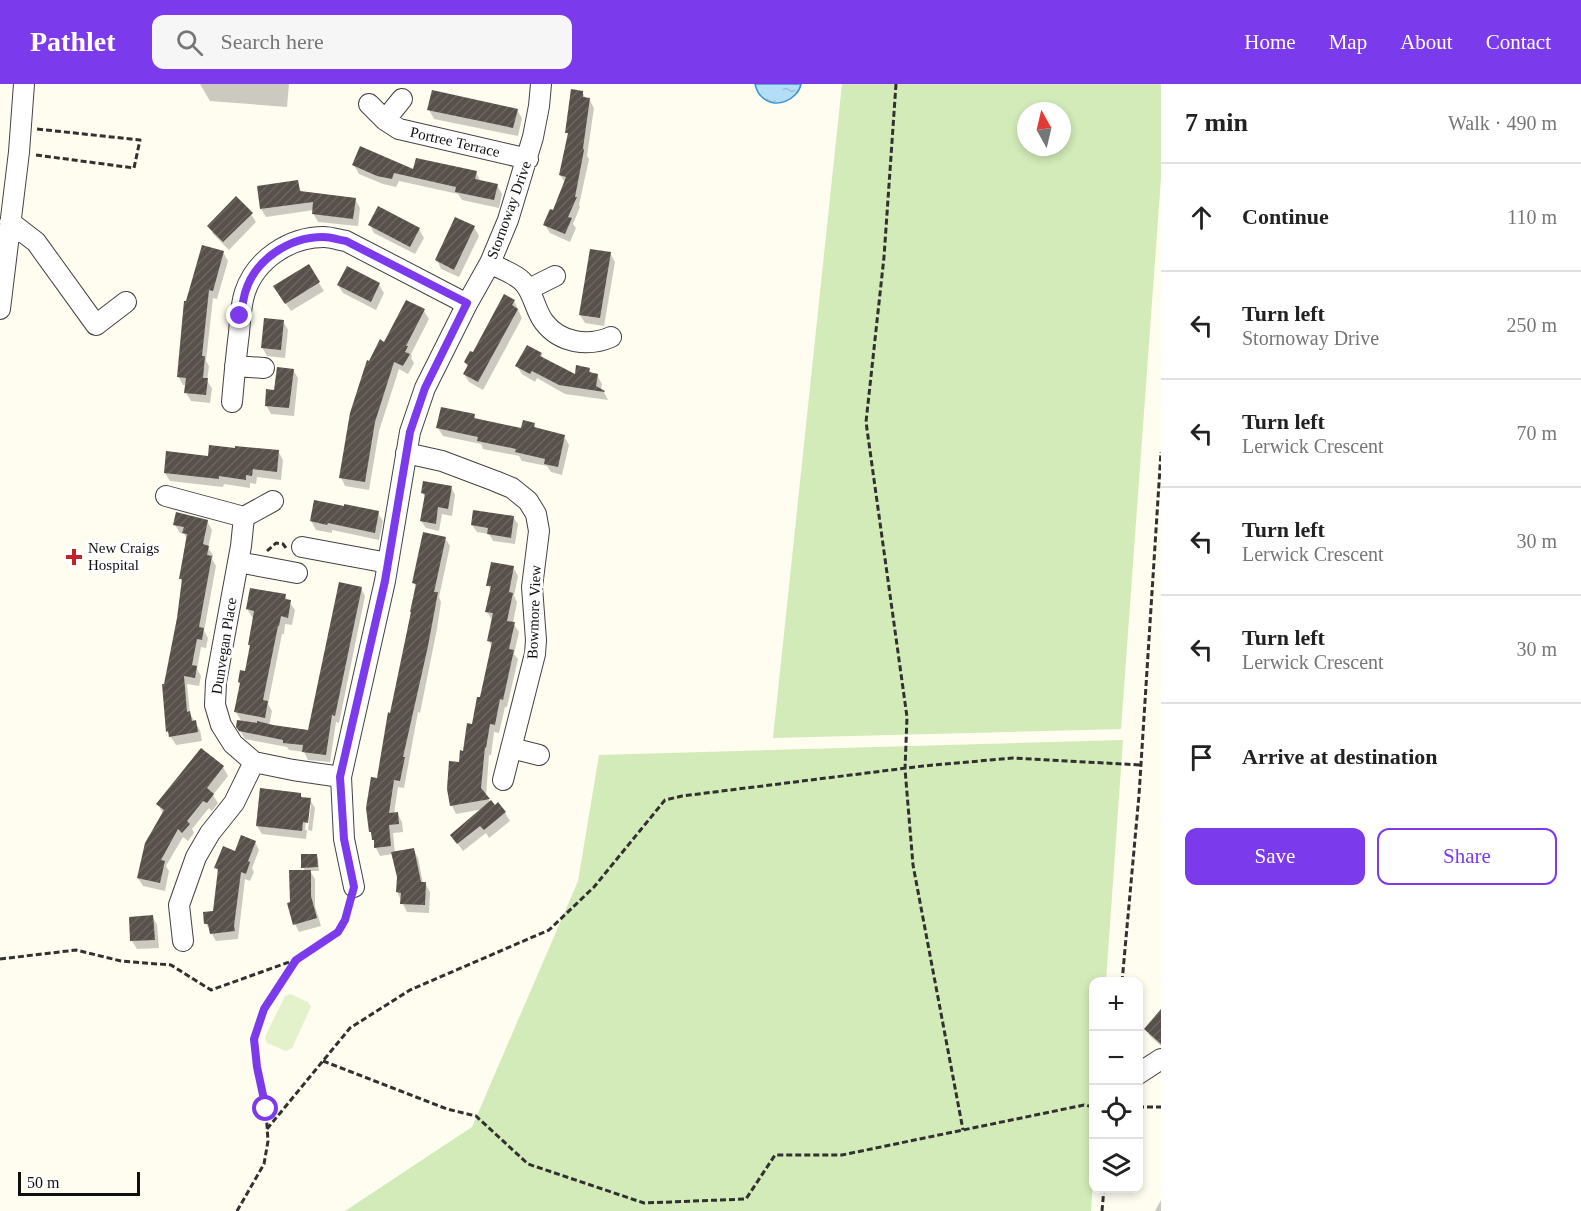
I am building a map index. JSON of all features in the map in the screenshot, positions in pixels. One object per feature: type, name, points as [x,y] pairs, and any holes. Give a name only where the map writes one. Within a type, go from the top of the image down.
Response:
[{"type":"street","points":[[0,309],[19,152],[24,84]]},
{"type":"street","name":"Stornoway Drive","points":[[354,887],[344,839],[340,777],[385,581],[410,432],[425,388],[467,303],[490,264],[508,220],[528,159],[541,84]]},
{"type":"street","points":[[385,120],[402,99]]},
{"type":"street","name":"Portree Terrace","points":[[369,104],[385,120],[399,129],[528,159]]},
{"type":"street","points":[[10,222],[36,242],[96,325],[126,302]]},
{"type":"street","points":[[232,402],[240,316],[245,292],[253,276],[267,258],[285,246],[305,239],[324,237],[346,241],[467,303]]},
{"type":"street","points":[[490,264],[521,280],[529,289],[544,322],[564,338],[588,343],[603,341],[611,337]]},
{"type":"street","points":[[529,289],[555,276]]},
{"type":"street","points":[[235,366],[264,368]]},
{"type":"street","name":"Bowmore View","points":[[406,453],[442,461],[512,488],[528,501],[536,514],[539,531],[532,587],[535,654],[503,780]]},
{"type":"street","points":[[166,496],[244,517],[273,501]]},
{"type":"street","name":"Dunvegan Place","points":[[244,517],[216,682],[215,705],[221,725],[233,744],[254,762]]},
{"type":"street","points":[[302,547],[388,563]]},
{"type":"street","points":[[238,562],[297,573]]},
{"type":"street","points":[[511,748],[539,755]]},
{"type":"street","points":[[183,941],[179,905],[196,857],[210,833],[234,802],[254,762],[340,777]]},
{"type":"street","points":[[1143,1071],[1161,1059]]},
{"type":"path","points":[[896,84],[884,257],[866,422],[907,717],[905,768],[913,865],[963,1130]]},
{"type":"path","points":[[19,152],[134,168],[140,140],[21,127]]},
{"type":"path","points":[[1122,977],[1141,765],[1161,452]]},
{"type":"path","points":[[267,1130],[351,1028],[410,990],[549,930],[594,887],[665,800],[905,768],[1013,758],[1141,765]]},
{"type":"path","points":[[0,958],[76,950],[121,961],[171,965],[211,990],[296,960],[338,932],[345,920],[354,887]]},
{"type":"path","points":[[237,1211],[264,1164],[268,1141],[266,1109],[254,1039],[264,1009],[296,960]]},
{"type":"path","points":[[324,1061],[447,1109],[476,1116],[528,1164],[644,1203],[746,1199],[775,1155],[842,1155],[1084,1105],[1089,1106]]},
{"type":"path","points":[[1143,1107],[1161,1107]]},
{"type":"path","points":[[1102,1211],[1104,1193]]},
{"type":"green space","points":[[842,84],[1161,84],[1161,178],[1121,729],[773,738]]},
{"type":"green space","points":[[1123,740],[1106,977],[1089,977],[1089,1193],[1092,1193],[1091,1211],[345,1211],[472,1127],[578,881],[599,755]]},
{"type":"green space","points":[[290,994],[308,1002],[311,1007],[292,1048],[286,1051],[267,1043],[265,1037],[285,996]]},
{"type":"water","points":[[755,84],[801,84],[791,99],[773,103],[758,93]]},
{"type":"building","points":[[571,89],[583,91],[583,97],[590,98],[584,150],[575,197],[577,197],[568,217],[572,218],[565,234],[543,225],[550,209],[553,210],[566,177],[559,175],[568,133],[565,133]]},
{"type":"building","points":[[432,90],[518,109],[513,128],[427,110]]},
{"type":"building","points":[[360,146],[413,169],[416,158],[477,171],[475,179],[498,184],[494,200],[455,192],[456,187],[394,173],[392,179],[377,176],[352,165]]},
{"type":"building","points":[[298,180],[300,191],[356,198],[353,219],[312,214],[313,202],[260,209],[257,186]]},
{"type":"building","points":[[236,196],[253,213],[223,242],[207,226]]},
{"type":"building","points":[[378,206],[420,228],[410,247],[368,225]]},
{"type":"building","points":[[455,217],[475,226],[454,270],[435,260]]},
{"type":"building","points":[[202,245],[224,251],[213,291],[209,290],[202,356],[205,356],[203,378],[208,378],[206,395],[184,393],[186,378],[177,377],[184,301],[186,301]]},
{"type":"building","points":[[590,249],[611,252],[600,318],[579,315]]},
{"type":"building","points":[[309,264],[320,282],[285,304],[273,286]]},
{"type":"building","points":[[347,266],[380,283],[371,302],[337,285]]},
{"type":"building","points":[[504,294],[515,300],[512,305],[518,309],[478,382],[463,374],[468,365],[464,362],[470,351],[473,352]]},
{"type":"building","points":[[406,300],[425,309],[406,346],[408,346],[405,352],[410,354],[403,366],[394,362],[375,422],[365,482],[339,478],[350,413],[367,360],[369,361],[380,339],[384,342]]},
{"type":"building","points":[[264,318],[284,320],[281,350],[261,348]]},
{"type":"building","points":[[527,345],[542,353],[540,356],[575,374],[576,365],[590,368],[589,372],[598,374],[596,386],[605,391],[559,385],[532,371],[530,374],[515,366]]},
{"type":"building","points":[[277,367],[294,369],[289,408],[265,406],[266,389],[274,390]]},
{"type":"building","points":[[441,407],[475,414],[474,418],[521,428],[523,420],[535,423],[534,427],[565,435],[558,467],[544,464],[545,459],[515,452],[516,449],[477,441],[478,437],[436,428]]},
{"type":"building","points":[[209,445],[279,450],[277,472],[253,469],[252,476],[246,475],[246,480],[164,473],[166,451],[208,456]]},
{"type":"building","points":[[423,481],[452,486],[448,509],[438,507],[436,524],[420,521],[425,494],[421,493]]},
{"type":"building","points":[[314,500],[379,511],[375,533],[310,521]]},
{"type":"building","points":[[473,510],[514,516],[511,538],[487,534],[488,528],[471,525]]},
{"type":"building","points":[[176,512],[208,520],[203,544],[209,546],[207,555],[212,556],[199,627],[204,628],[202,640],[197,639],[192,665],[197,666],[195,678],[184,676],[187,712],[190,711],[192,721],[196,720],[198,732],[169,737],[168,731],[166,732],[162,684],[164,684],[177,618],[182,579],[179,579],[187,534],[182,533],[184,527],[173,525]]},
{"type":"building","points":[[423,532],[446,537],[434,592],[438,592],[400,781],[394,780],[389,813],[398,812],[399,824],[389,825],[391,846],[374,848],[366,808],[371,777],[377,778],[388,712],[390,713],[411,612],[416,584],[412,583]]},
{"type":"building","points":[[491,562],[514,566],[509,592],[513,593],[507,621],[515,622],[509,649],[514,650],[503,700],[500,699],[495,725],[490,724],[485,747],[481,788],[490,799],[450,806],[447,789],[449,761],[459,762],[460,750],[463,751],[467,723],[472,724],[492,642],[487,641],[493,613],[485,612],[491,586],[486,586]]},
{"type":"building","points":[[339,582],[362,587],[335,716],[332,715],[326,755],[302,752],[303,745],[283,743],[283,740],[239,731],[236,727],[237,720],[308,730]]},
{"type":"building","points":[[250,588],[286,594],[285,599],[291,600],[288,618],[281,616],[278,626],[263,700],[268,701],[265,718],[234,712],[240,683],[238,682],[240,670],[245,671],[250,645],[248,645],[254,611],[246,609]]},
{"type":"building","points":[[201,748],[224,766],[207,788],[214,794],[207,803],[203,801],[187,821],[190,824],[182,833],[178,829],[161,860],[165,861],[160,883],[137,878],[145,843],[164,810],[156,804]]},
{"type":"building","points":[[260,788],[301,793],[301,797],[311,798],[308,823],[303,822],[302,831],[256,826]]},
{"type":"building","points":[[491,800],[495,805],[498,802],[506,812],[484,830],[480,826],[457,844],[450,835]]},
{"type":"building","points":[[241,835],[256,841],[248,861],[250,862],[246,874],[241,872],[235,931],[210,934],[208,924],[204,924],[203,912],[213,911],[218,869],[214,868],[223,846],[235,851]]},
{"type":"building","points":[[414,848],[421,882],[426,882],[425,905],[400,904],[401,893],[396,892],[397,877],[391,852]]},
{"type":"building","points":[[301,854],[317,854],[318,867],[301,868]]},
{"type":"building","points":[[289,870],[311,870],[311,896],[317,918],[293,925],[287,903],[290,902]]},
{"type":"building","points":[[153,915],[155,940],[130,941],[129,917]]},
{"type":"building","points":[[1161,1009],[1161,1044],[1144,1029]]},
{"type":"place","name":"New Craigs Hospital","points":[[74,557]]},
{"type":"route","points":[[240,316],[245,292],[253,276],[267,258],[285,246],[305,239],[324,237],[346,241],[467,303],[425,388],[410,432],[385,581],[340,777],[344,839],[354,887],[345,920],[338,932],[296,960],[264,1009],[254,1039],[266,1109]]}]
